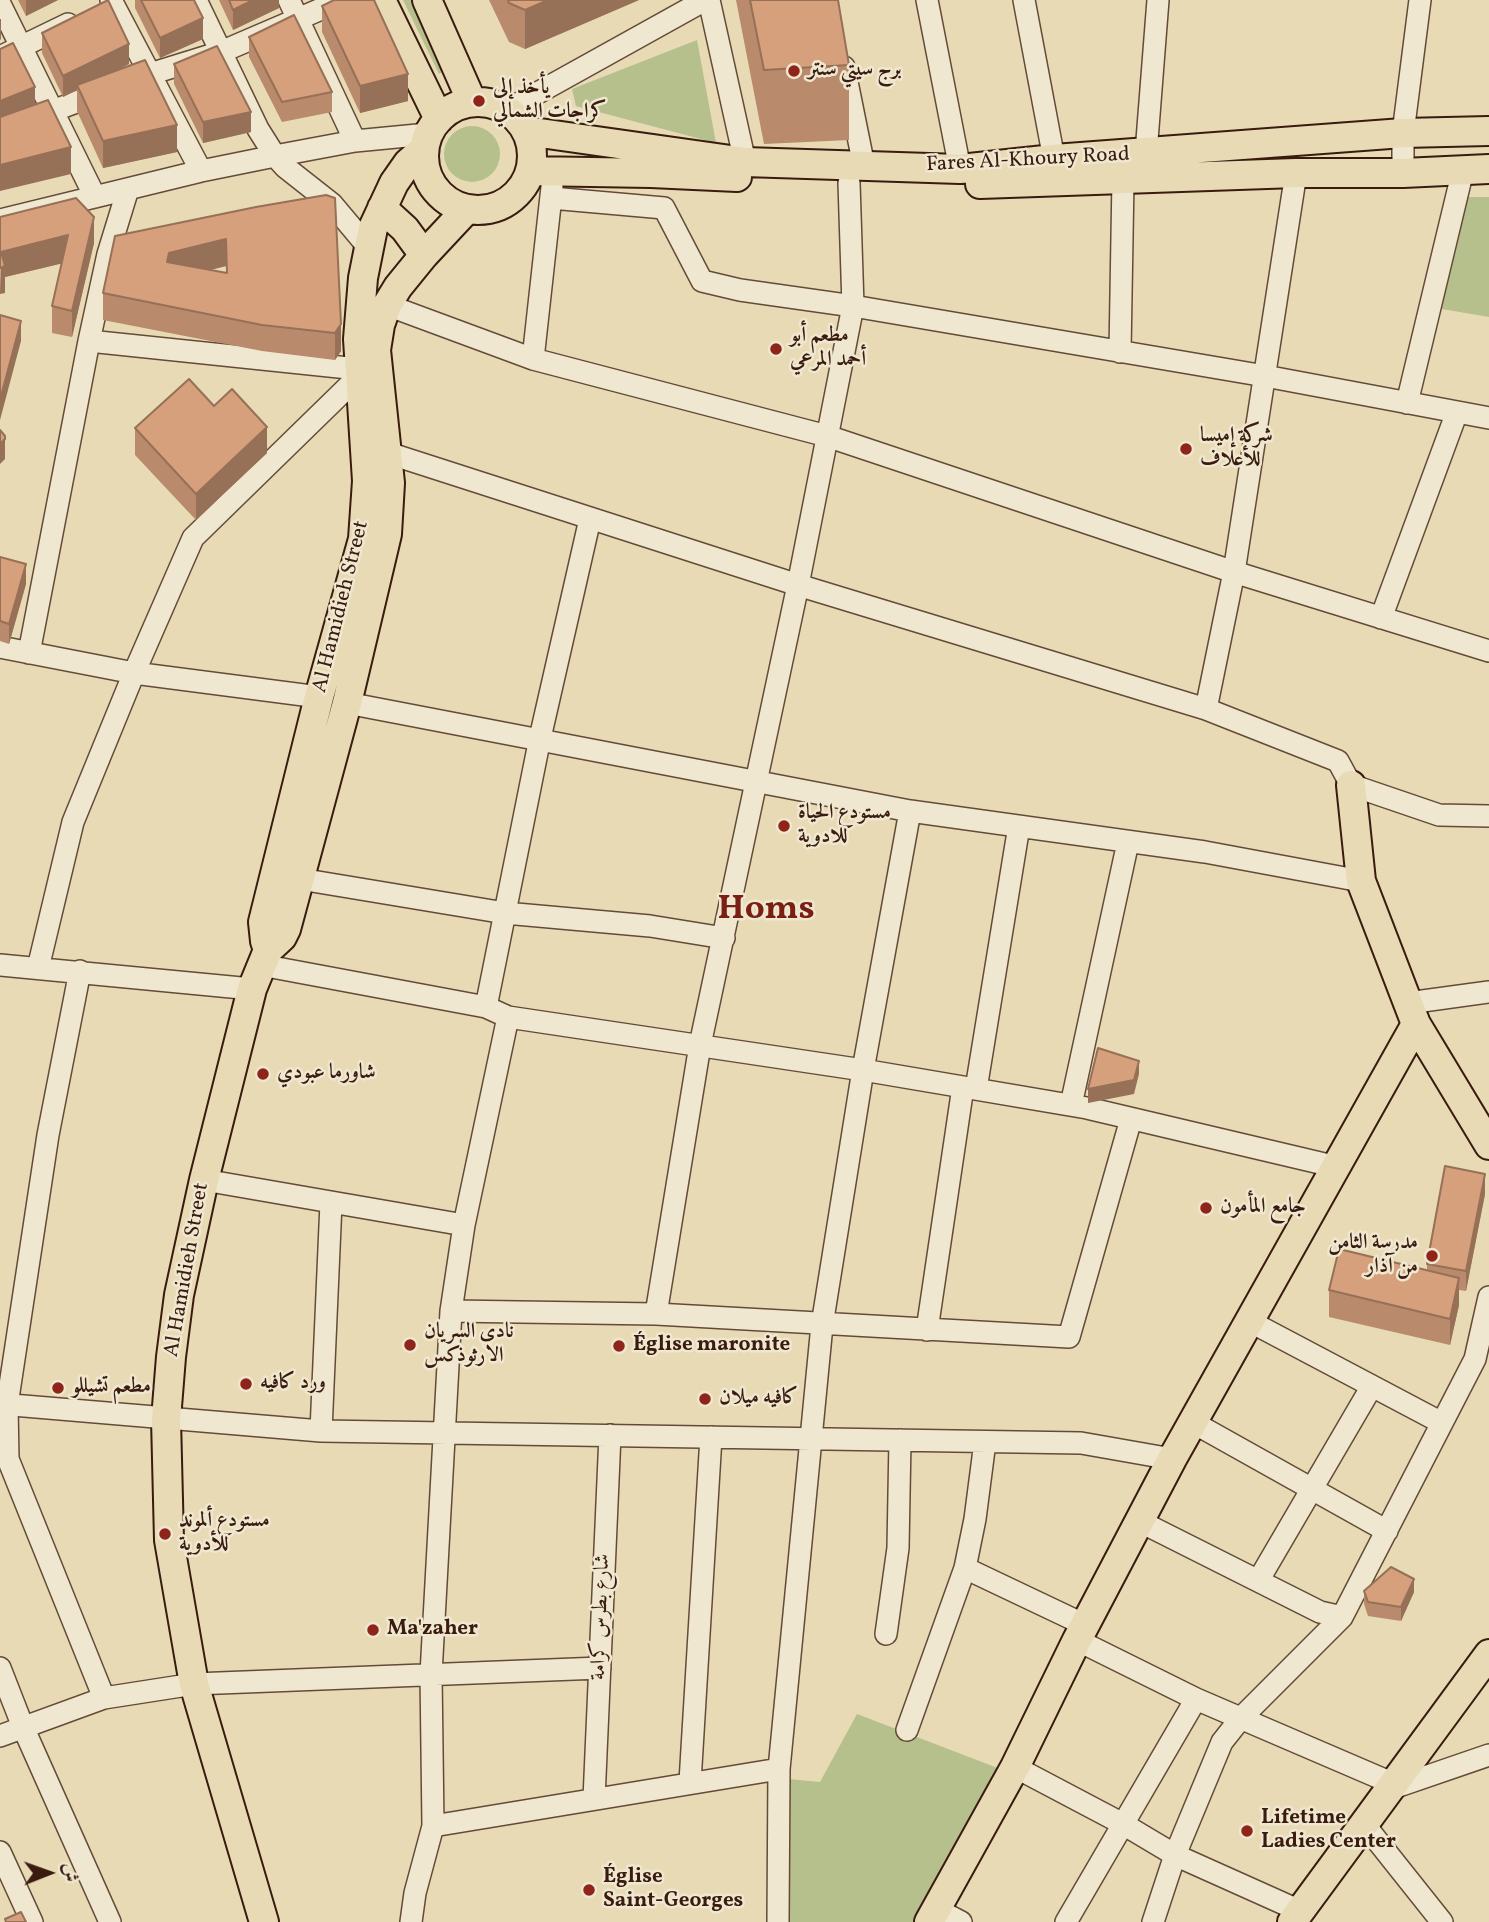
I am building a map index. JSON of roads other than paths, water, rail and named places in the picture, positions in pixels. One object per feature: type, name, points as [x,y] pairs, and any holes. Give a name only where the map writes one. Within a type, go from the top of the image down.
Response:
[{"type":"main road","points":[[381,0],[430,134],[425,169],[434,188],[448,202],[467,209],[494,208],[506,202],[525,183],[545,180],[516,121],[490,103],[472,102],[454,107],[430,134]]},
{"type":"main road","points":[[427,0],[472,102]]},
{"type":"main road","name":"Fares Al-Khoury Road","points":[[516,121],[745,162],[943,185],[1476,169]]},
{"type":"main road","name":"Fares Al-Khoury Road","points":[[545,180],[651,173],[857,175],[1403,133],[1489,131]]},
{"type":"main road","name":"Al Hamidieh Street","points":[[264,1922],[194,1684],[169,1540],[166,1419],[179,1295],[204,1180],[260,968],[263,922],[319,697],[356,567],[367,507],[359,372],[360,308],[373,228],[394,183],[430,134]]},
{"type":"main road","points":[[382,208],[405,229],[424,255]]},
{"type":"main road","name":"Al Hamidieh Street","points":[[260,968],[286,929],[347,703],[387,534],[390,483],[376,350],[380,325],[387,305],[398,287],[467,209]]},
{"type":"main road","points":[[1351,785],[1361,881],[1412,1014],[1489,1145]]},
{"type":"main road","points":[[932,1915],[1014,1767],[1172,1459],[1336,1167],[1412,1014]]},
{"type":"main road","points":[[1296,1917],[1485,1665]]},
{"type":"street","points":[[196,0],[258,128],[275,156],[331,204],[369,248]]},
{"type":"street","points":[[0,131],[150,74],[221,52],[293,9],[342,0]]},
{"type":"street","points":[[516,121],[707,0],[745,162]]},
{"type":"street","points":[[927,0],[960,169]]},
{"type":"street","points":[[1024,0],[1054,159]]},
{"type":"street","points":[[1146,153],[1158,0]]},
{"type":"street","points":[[1404,173],[1403,133],[1420,0]]},
{"type":"street","points":[[0,57],[114,1],[201,172]]},
{"type":"street","points":[[0,4],[95,197]]},
{"type":"street","points":[[293,9],[355,141]]},
{"type":"street","points":[[656,1314],[700,1045],[798,585],[853,306],[857,175],[840,51]]},
{"type":"street","points":[[0,220],[275,156],[355,141],[430,134]]},
{"type":"street","points":[[1407,403],[1476,169]]},
{"type":"street","points":[[1206,709],[1234,572],[1296,173]]},
{"type":"street","points":[[1120,352],[1123,179]]},
{"type":"street","points":[[533,359],[545,180],[664,208],[702,281],[740,290],[853,306],[1265,376],[1489,418]]},
{"type":"street","points":[[29,653],[89,341],[108,254],[128,189]]},
{"type":"street","points":[[305,210],[331,204]]},
{"type":"street","points":[[108,254],[135,248]]},
{"type":"street","points":[[387,305],[533,359],[827,436],[1234,572],[1489,651]]},
{"type":"street","points":[[89,341],[359,372]]},
{"type":"street","points":[[38,968],[73,822],[193,538],[359,372]]},
{"type":"street","points":[[1381,618],[1457,412]]},
{"type":"street","points":[[388,453],[798,585],[1206,709],[1338,761],[1351,785],[1439,815],[1489,816]]},
{"type":"street","points":[[486,1007],[540,738],[590,519]]},
{"type":"street","points":[[0,647],[134,673],[319,697]]},
{"type":"street","points":[[347,703],[910,811],[1205,852],[1361,881]]},
{"type":"street","points":[[778,1922],[779,1769],[822,1325],[863,1070],[910,811]]},
{"type":"street","points":[[927,1330],[1019,827]]},
{"type":"street","points":[[1071,1105],[1128,842]]},
{"type":"street","points":[[300,879],[505,913],[650,926],[724,938]]},
{"type":"street","points":[[0,965],[80,971],[260,968],[486,1007],[508,1017],[863,1070],[1071,1105],[1336,1167]]},
{"type":"street","points":[[80,971],[48,1135],[4,1404],[8,1459],[104,1698]]},
{"type":"street","points":[[1412,1014],[1489,992]]},
{"type":"street","points":[[411,1922],[415,1893],[433,1826],[431,1674],[451,1311],[464,1225],[508,1017]]},
{"type":"street","points":[[451,1311],[656,1314],[1069,1338],[1130,1119]]},
{"type":"street","points":[[204,1180],[464,1225]]},
{"type":"street","points":[[321,1431],[331,1203]]},
{"type":"street","points":[[1153,1922],[1175,1855],[1222,1742],[1241,1718],[1342,1617],[1475,1359],[1489,1297]]},
{"type":"street","points":[[1250,1321],[1442,1423]]},
{"type":"street","points":[[1258,1580],[1372,1386]]},
{"type":"street","points":[[4,1404],[321,1431],[1082,1443],[1172,1459]]},
{"type":"street","points":[[1194,1423],[1387,1531]]},
{"type":"street","name":"شارع بطرس كرامة","points":[[594,1799],[610,1435]]},
{"type":"street","points":[[690,1782],[711,1437]]},
{"type":"street","points":[[886,1634],[898,1548],[900,1440]]},
{"type":"street","points":[[907,1730],[965,1568],[975,1519],[985,1442]]},
{"type":"street","points":[[1139,1521],[1320,1612],[1342,1617]]},
{"type":"street","points":[[965,1568],[1196,1699],[1392,1786],[1489,1755]]},
{"type":"street","points":[[0,1668],[23,1727],[110,1922]]},
{"type":"street","points":[[0,1736],[104,1698],[194,1684],[600,1668]]},
{"type":"street","points":[[1066,1922],[1196,1699]]},
{"type":"street","points":[[1014,1767],[1296,1917]]},
{"type":"street","points":[[433,1826],[779,1769]]},
{"type":"street","points":[[1364,1824],[1443,1922]]},
{"type":"street","points":[[0,1852],[32,1922]]},
{"type":"street","points":[[932,1915],[961,1922]]},
{"type":"place","name":"برج سيتي سنتر","points":[[794,71]]},
{"type":"place","name":"يأخذ إلى كراجات الشمالي","points":[[479,101]]},
{"type":"place","name":"مطعم أبو أحمد المرعي","points":[[776,349]]},
{"type":"place","name":"شركة إميسا للأعلاف","points":[[1186,449]]},
{"type":"place","name":"مستودع الحياة للادوية","points":[[784,826]]},
{"type":"place","name":"شاورما عبودي","points":[[263,1074]]},
{"type":"place","name":"جامع المأمون","points":[[1206,1208]]},
{"type":"place","name":"مدرسة الثامن من آذار","points":[[1432,1256]]},
{"type":"place","name":"نادي السريان الارثوذكس","points":[[410,1345]]},
{"type":"place","name":"Église maronite","points":[[619,1346]]},
{"type":"place","name":"ورد كافيه","points":[[246,1384]]},
{"type":"place","name":"مطعم تشيللو","points":[[58,1388]]},
{"type":"place","name":"كافيه ميلان","points":[[705,1399]]},
{"type":"place","name":"مستودع ألموند للأدوية","points":[[165,1534]]},
{"type":"place","name":"Ma'zaher","points":[[373,1630]]},
{"type":"place","name":"Lifetime Ladies Center","points":[[1247,1831]]},
{"type":"place","name":"Église Saint-Georges","points":[[589,1890]]},
{"type":"district","name":"Homs","points":[[766,912]]}]
